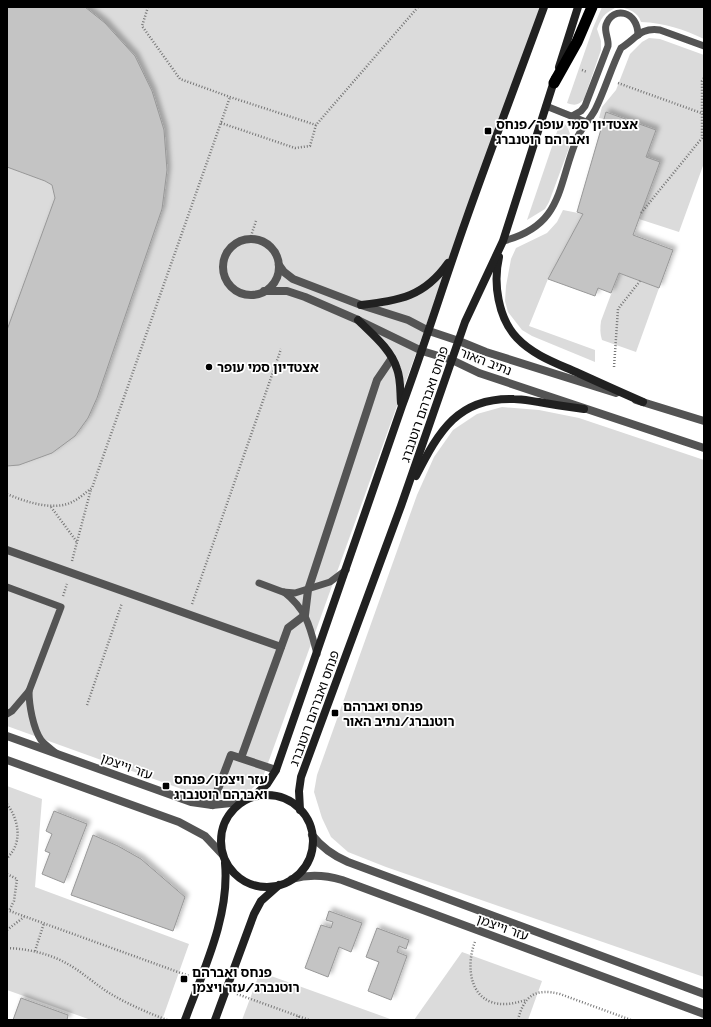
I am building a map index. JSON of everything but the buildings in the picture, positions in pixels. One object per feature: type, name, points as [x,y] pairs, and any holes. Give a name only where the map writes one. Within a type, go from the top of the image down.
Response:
[{"type":"highway","points":[[554,83],[577,42],[592,7]]},
{"type":"main road","name":"פנחס ואברהם רוטנברג","points":[[254,796],[267,784],[276,770],[429,331],[453,256],[544,7]]},
{"type":"main road","name":"פנחס ואברהם רוטנברג","points":[[300,810],[299,791],[301,777],[401,506],[465,322],[503,241],[578,7]]},
{"type":"main road","points":[[503,241],[496,268],[497,290],[502,311],[510,328],[517,338],[544,357],[643,402]]},
{"type":"main road","points":[[361,305],[392,301],[410,295],[430,284],[453,256]]},
{"type":"main road","points":[[358,320],[378,339],[392,358],[397,368],[402,406]]},
{"type":"main road","points":[[401,506],[428,453],[442,431],[459,414],[478,403],[496,399],[516,399],[584,409]]},
{"type":"main road","points":[[185,1020],[222,914],[226,885],[221,839],[224,825],[231,812],[241,802],[254,796],[268,795],[282,797],[295,804],[308,821],[312,835],[312,849],[307,863],[298,875],[279,885],[258,886],[244,881],[233,872],[224,857]]},
{"type":"main road","points":[[215,1020],[254,914],[261,901],[279,885]]},
{"type":"street","points":[[250,238],[260,240],[268,244],[275,252],[279,265],[278,275],[273,283],[264,291],[255,294],[245,294],[236,290],[226,278],[223,269],[226,254],[232,247],[240,241],[250,238]]},
{"type":"street","name":"נתיב האור","points":[[279,265],[284,272],[293,279],[361,305],[408,320],[429,331],[486,352],[704,422]]},
{"type":"street","name":"נתיב האור","points":[[264,291],[287,291],[304,297],[358,320],[422,351],[452,360],[479,373],[704,448]]},
{"type":"street","points":[[242,758],[288,628],[305,614],[308,590],[376,380],[392,358]]},
{"type":"street","points":[[7,550],[281,647]]},
{"type":"street","name":"עזר וייצמן","points":[[7,736],[185,800],[212,805],[241,802]]},
{"type":"street","points":[[212,805],[231,755],[276,770]]},
{"type":"street","points":[[7,760],[179,822],[205,836],[224,857]]},
{"type":"street","name":"עזר וייצמן","points":[[312,835],[317,842],[328,851],[348,862],[704,994]]},
{"type":"street","name":"עזר וייצמן","points":[[292,879],[303,876],[318,875],[337,879],[704,1014]]},
{"type":"lane","points":[[572,116],[581,111],[585,106],[608,46],[605,27],[610,18],[619,13],[630,15],[636,23],[638,35]]},
{"type":"lane","points":[[503,241],[517,237],[532,229],[544,220],[554,206],[578,136],[594,112],[621,48],[630,42],[641,31],[647,29],[660,30],[704,46]]},
{"type":"lane","points":[[546,106],[586,122]]},
{"type":"lane","points":[[283,592],[296,593],[308,590],[330,582],[346,570]]},
{"type":"lane","points":[[259,583],[283,592],[295,600],[305,614],[311,630],[316,654]]},
{"type":"lane","points":[[7,587],[61,606],[29,691],[12,711],[7,714]]},
{"type":"lane","points":[[29,691],[29,702],[33,720],[41,740],[57,754]]},
{"type":"path","points":[[148,7],[142,26],[180,79],[316,125]]},
{"type":"path","points":[[221,123],[295,148],[310,146],[316,125],[418,7]]},
{"type":"path","points":[[582,70],[597,75]]},
{"type":"path","points":[[641,213],[702,138],[702,81],[704,78]]},
{"type":"path","points":[[607,79],[703,114]]},
{"type":"path","points":[[61,606],[92,488],[230,97]]},
{"type":"path","points":[[250,238],[256,221]]},
{"type":"path","points":[[614,367],[618,309],[640,281]]},
{"type":"path","points":[[189,614],[281,350]]},
{"type":"path","points":[[7,494],[22,500],[51,507],[74,502],[92,488]]},
{"type":"path","points":[[51,507],[77,543]]},
{"type":"path","points":[[87,705],[126,592]]},
{"type":"path","points":[[7,804],[12,810],[18,833],[16,846],[7,858]]},
{"type":"path","points":[[7,874],[17,879],[14,901],[8,910],[111,948]]},
{"type":"path","points":[[7,930],[25,916]]},
{"type":"path","points":[[35,951],[44,923]]},
{"type":"path","points":[[479,931],[470,959],[472,982],[477,991],[484,998],[504,1004],[527,1000]]},
{"type":"path","points":[[7,948],[35,951],[56,958],[66,963],[114,996],[167,1020]]},
{"type":"path","points":[[518,1020],[520,1011],[527,1000],[536,993],[551,992],[631,1020]]},
{"type":"path","points":[[297,1020],[299,1016],[309,1020]]},
{"type":"shaded area","name":"אצטדיון סמי עופר","points":[[7,7],[541,7],[263,777],[250,791],[228,800],[201,796],[7,726]]},
{"type":"shaded area","points":[[602,7],[617,7],[604,15],[597,29],[601,41],[601,50],[584,99],[577,104],[567,103],[593,28]]},
{"type":"shaded area","points":[[619,7],[704,7],[704,39],[674,27],[641,22],[638,16],[633,12]]},
{"type":"shaded area","points":[[649,38],[660,39],[704,55],[704,163],[679,232],[639,219],[660,162],[646,157],[656,130],[607,112],[604,119],[599,118],[602,107],[616,90],[630,54],[642,42]]},
{"type":"shaded area","points":[[561,120],[570,132],[569,148],[545,209],[527,220]]},
{"type":"shaded area","points":[[563,210],[583,214],[548,279],[529,326],[595,350],[595,362],[532,336],[522,330],[508,312],[505,301],[511,259],[516,248],[547,233],[557,222]]},
{"type":"shaded area","points":[[619,273],[659,288],[636,352],[602,340],[601,338],[601,321]]},
{"type":"shaded area","points":[[502,407],[539,410],[579,418],[704,460],[704,977],[386,867],[348,852],[331,837],[322,818],[314,792],[317,775],[417,495],[434,457],[453,430],[477,414]]},
{"type":"shaded area","points":[[7,786],[42,799],[35,887],[189,944],[162,1020],[91,1020],[7,990]]},
{"type":"shaded area","points":[[462,952],[542,981],[528,1020],[414,1020]]},
{"type":"shaded area","points":[[260,972],[393,1020],[242,1020]]},
{"type":"place","name":"אצטדיון סמי עופר/פנחס ואברהם רוטנברג","points":[[488,131]]},
{"type":"place","name":"אצטדיון סמי עופר","points":[[209,367]]},
{"type":"place","name":"פנחס ואברהם רוטנברג/נתיב האור","points":[[335,713]]},
{"type":"place","name":"עזר ויצמן/פנחס ואברהם רוטנברג","points":[[166,786]]},
{"type":"place","name":"פנחס ואברהם רוטנברג/עזר ויצמן","points":[[184,979]]}]
